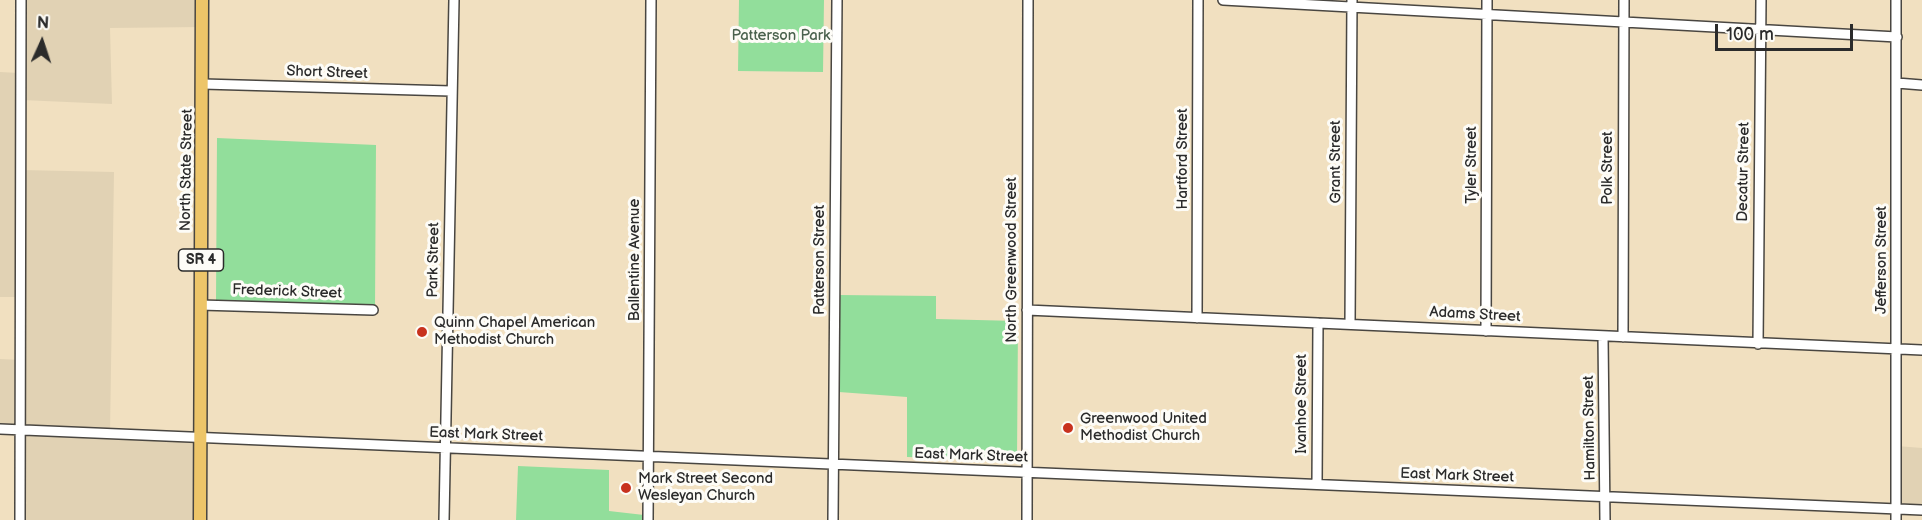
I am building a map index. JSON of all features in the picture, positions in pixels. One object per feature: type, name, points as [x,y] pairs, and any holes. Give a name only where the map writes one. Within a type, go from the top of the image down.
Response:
[{"type":"main road","name":"North State Street","points":[[200,520],[202,0]]},
{"type":"street","points":[[20,520],[21,0]]},
{"type":"street","name":"Park Street","points":[[444,520],[454,0]]},
{"type":"street","name":"Ballentine Avenue","points":[[648,520],[651,0]]},
{"type":"street","name":"Patterson Street","points":[[833,520],[837,0]]},
{"type":"street","name":"North Greenwood Street","points":[[1027,520],[1028,0]]},
{"type":"street","name":"Hartford Street","points":[[1197,318],[1198,0]]},
{"type":"street","points":[[1223,0],[1352,4],[1487,14],[1896,37]]},
{"type":"street","name":"Tyler Street","points":[[1486,331],[1487,0]]},
{"type":"street","name":"Polk Street","points":[[1623,337],[1624,0]]},
{"type":"street","name":"Decatur Street","points":[[1758,344],[1761,0]]},
{"type":"street","name":"Jefferson Street","points":[[1896,0],[1896,520]]},
{"type":"street","name":"Grant Street","points":[[1350,324],[1352,4]]},
{"type":"street","points":[[1897,83],[1922,85]]},
{"type":"street","name":"Short Street","points":[[203,84],[451,91]]},
{"type":"street","name":"Frederick Street","points":[[200,304],[373,310]]},
{"type":"street","name":"Adams Street","points":[[1027,310],[1922,350]]},
{"type":"street","name":"Ivanhoe Street","points":[[1317,323],[1317,484]]},
{"type":"street","name":"Hamilton Street","points":[[1603,336],[1605,520]]},
{"type":"street","name":"East Mark Street","points":[[0,429],[1922,510]]},
{"type":"shaded area","points":[[19,0],[202,0],[203,27],[110,28],[112,104],[22,100],[21,170],[114,172],[110,433],[200,439],[200,520],[21,520],[21,433],[0,432],[0,359],[22,360],[24,297],[0,297],[0,72],[19,73]]},
{"type":"shaded area","points":[[1897,446],[1922,448],[1922,511],[1894,510]]},
{"type":"green space","name":"Patterson Park","points":[[739,0],[824,0],[823,72],[738,71]]},
{"type":"green space","points":[[217,138],[376,145],[375,307],[216,300]]},
{"type":"green space","points":[[839,295],[936,296],[936,319],[1018,321],[1017,460],[907,457],[907,397],[839,392]]},
{"type":"green space","points":[[518,466],[609,470],[609,511],[644,515],[644,520],[516,520]]},
{"type":"place","name":"Quinn Chapel American Methodist Church","points":[[422,332]]},
{"type":"place","name":"Greenwood United Methodist Church","points":[[1068,428]]},
{"type":"place","name":"Mark Street Second Wesleyan Church","points":[[626,488]]}]
